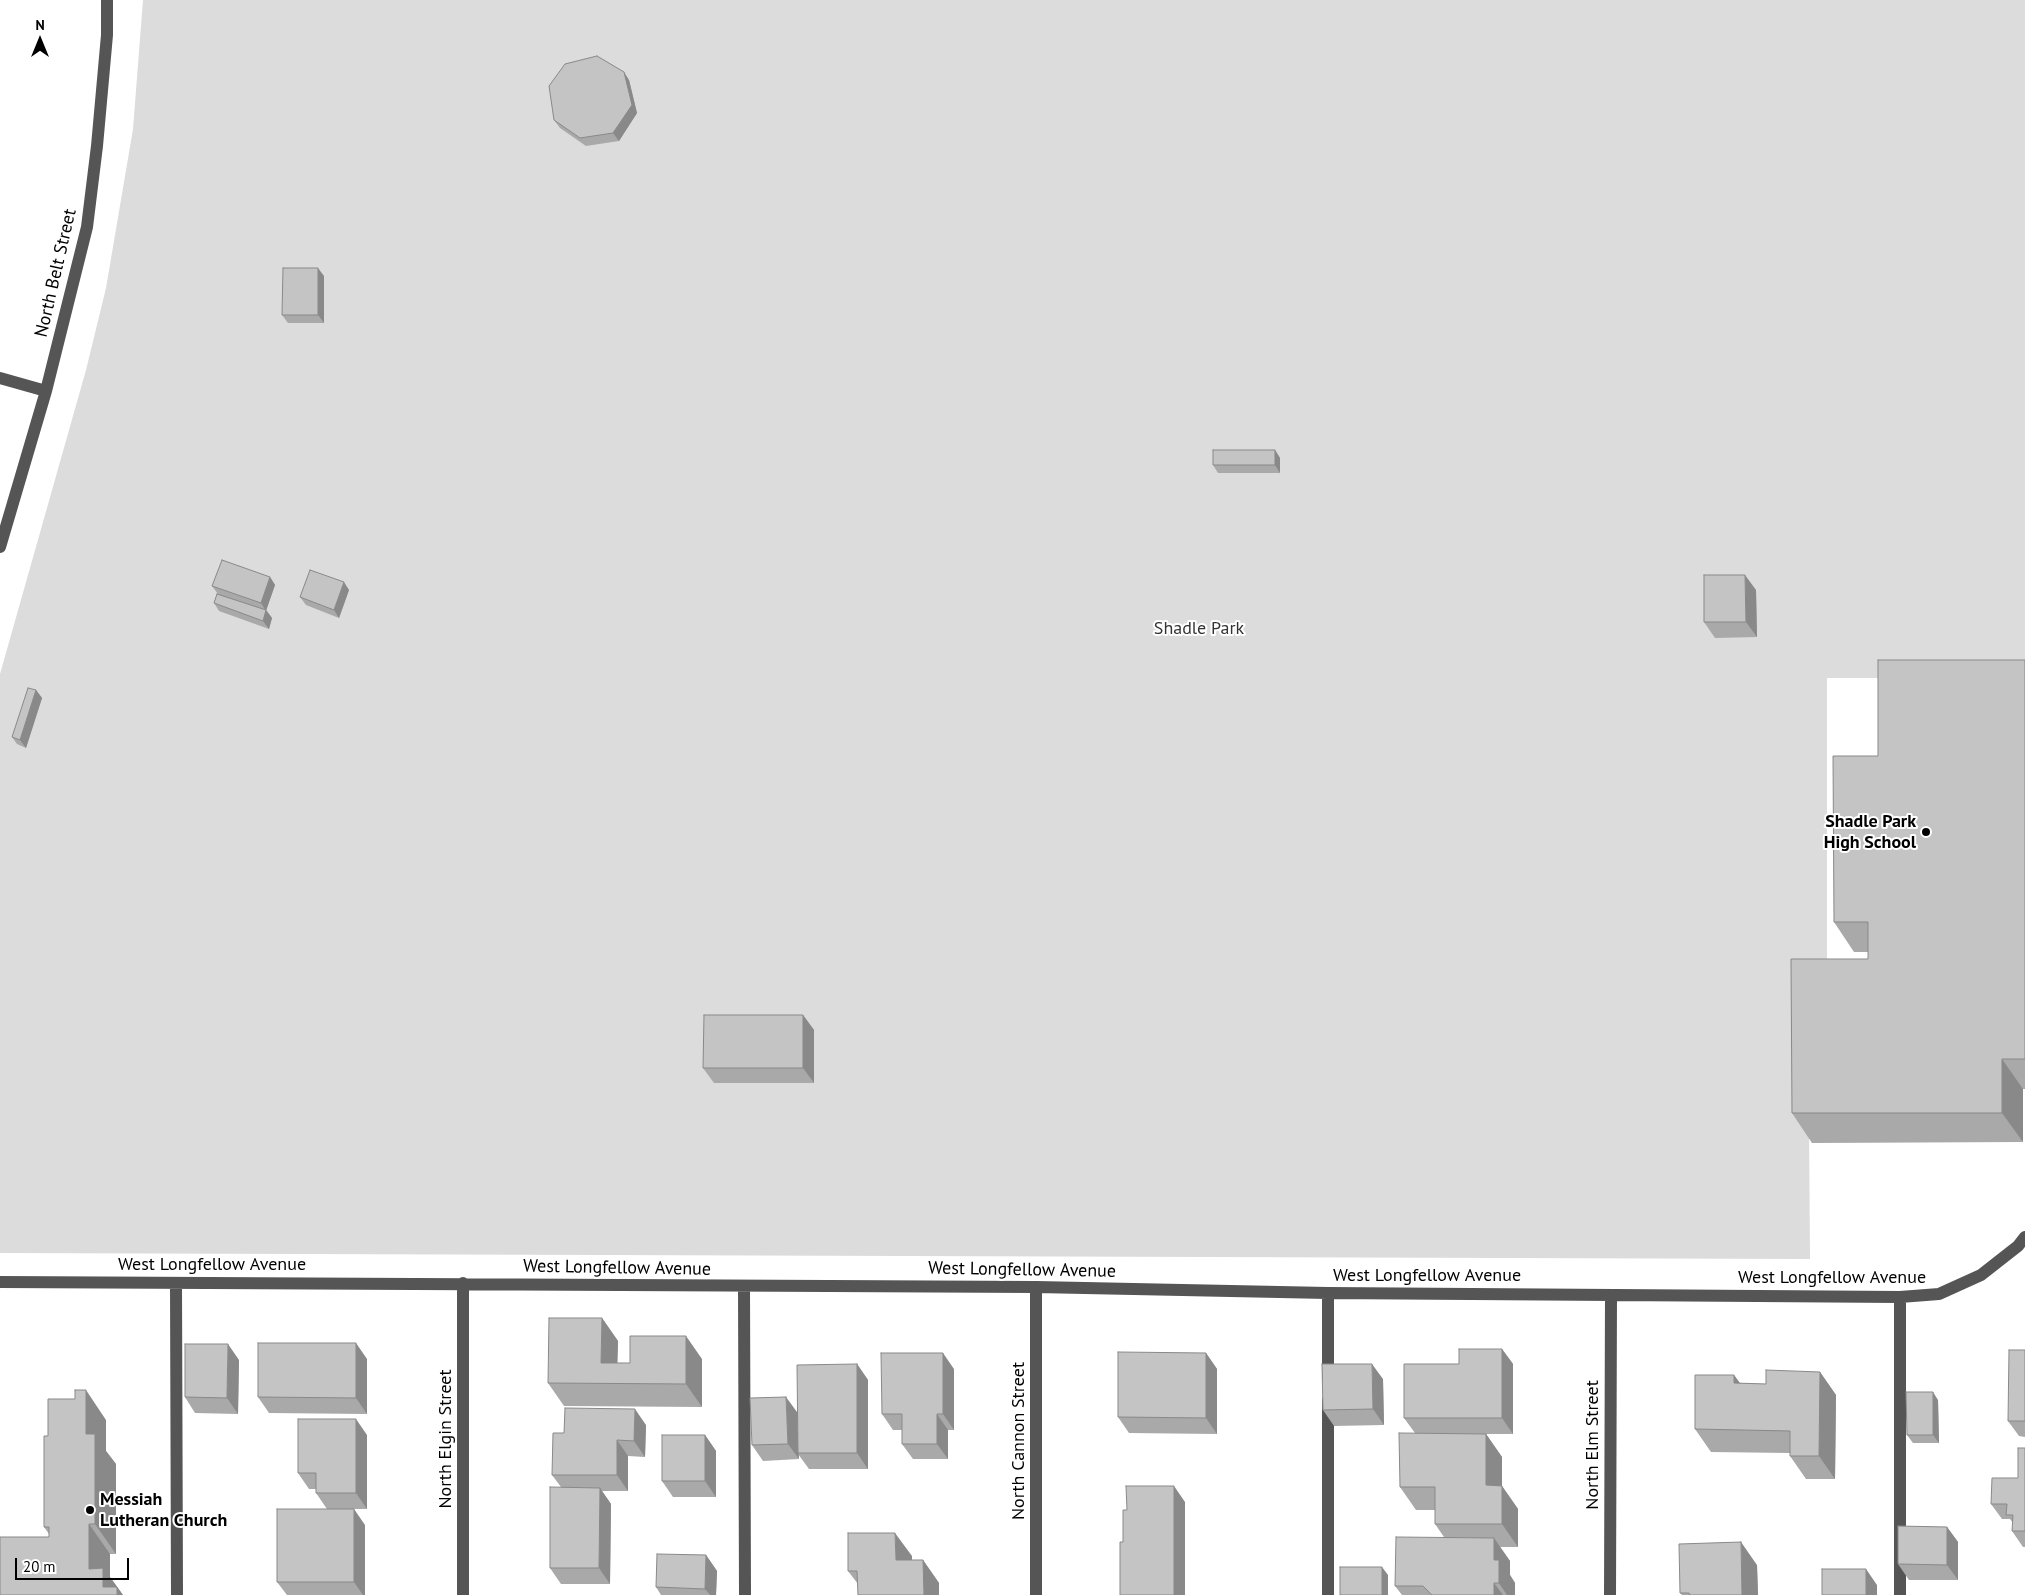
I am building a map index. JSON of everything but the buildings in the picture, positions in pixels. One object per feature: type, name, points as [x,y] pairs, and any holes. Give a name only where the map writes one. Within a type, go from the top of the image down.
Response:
[{"type":"street","name":"North Belt Street","points":[[0,547],[46,391],[87,227],[107,35],[107,0]]},
{"type":"street","points":[[0,378],[46,391]]},
{"type":"street","name":"West Longfellow Avenue","points":[[0,1282],[1036,1287],[1328,1293],[1900,1297],[1939,1294],[1981,1276],[2018,1246],[2025,1237]]},
{"type":"street","points":[[176,1283],[176,1595]]},
{"type":"street","name":"North Elgin Street","points":[[463,1283],[463,1595]]},
{"type":"street","points":[[744,1287],[745,1595]]},
{"type":"street","name":"North Cannon Street","points":[[1036,1287],[1036,1595]]},
{"type":"street","points":[[1328,1293],[1328,1595]]},
{"type":"street","name":"North Elm Street","points":[[1610,1595],[1611,1295]]},
{"type":"street","points":[[1900,1297],[1900,1595]]},
{"type":"green space","name":"Shadle Park","points":[[143,0],[2025,0],[2025,678],[1827,678],[1827,986],[1808,986],[1810,1259],[0,1253],[0,674],[86,370],[106,288],[133,129]]},
{"type":"place","name":"Shadle Park High School","points":[[1926,832]]},
{"type":"place","name":"Messiah Lutheran Church","points":[[90,1510]]}]
